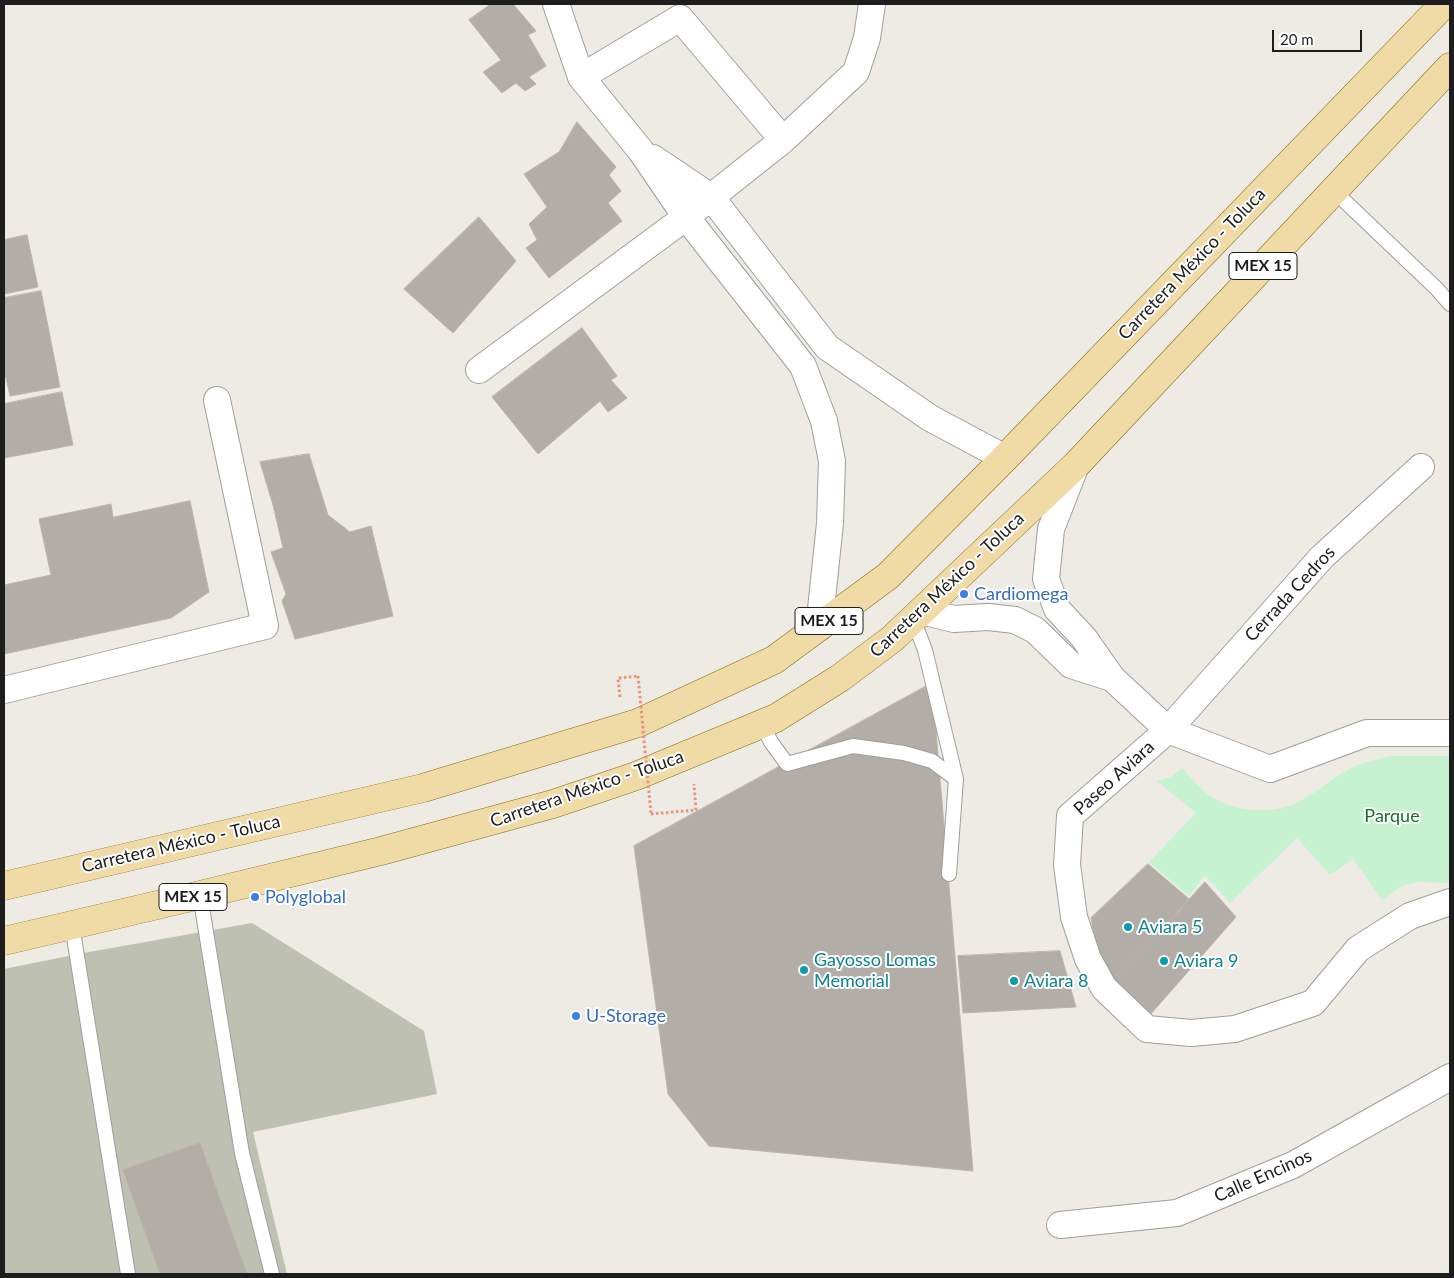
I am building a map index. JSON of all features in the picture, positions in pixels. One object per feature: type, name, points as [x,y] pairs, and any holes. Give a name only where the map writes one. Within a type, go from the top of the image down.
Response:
[{"type":"main road","name":"Carretera México - Toluca","points":[[4,886],[424,788],[638,723],[774,660],[888,576],[1005,458],[1444,4]]},
{"type":"main road","name":"Carretera México - Toluca","points":[[4,941],[200,896],[453,832],[554,804],[636,776],[776,718],[840,678],[892,639],[1076,465],[1450,67]]},
{"type":"street","points":[[556,4],[582,76],[641,150],[686,216],[803,366],[824,422],[832,461],[830,523],[819,628]]},
{"type":"street","points":[[479,370],[686,216],[783,140],[856,72],[867,38],[872,4]]},
{"type":"street","points":[[582,76],[680,18],[783,140]]},
{"type":"street","points":[[641,150],[710,197],[827,347],[930,418],[1005,458]]},
{"type":"street","points":[[4,690],[265,626],[217,400]]},
{"type":"street","points":[[1076,465],[1051,529],[1046,580],[1057,610],[1084,638],[1112,678],[1168,730],[1270,770],[1367,733],[1450,733]]},
{"type":"street","name":"Cerrada Cedros","points":[[1168,730],[1322,558],[1421,467]]},
{"type":"street","points":[[917,615],[954,619],[988,618],[1015,620],[1035,630],[1071,665],[1112,678]]},
{"type":"street","name":"Paseo Aviara","points":[[1168,730],[1070,816],[1067,866],[1074,917],[1088,960],[1104,988],[1147,1029],[1191,1033],[1235,1029],[1313,1004],[1358,949],[1410,916],[1450,902]]},
{"type":"street","name":"Calle Encinos","points":[[1060,1225],[1178,1213],[1293,1166],[1450,1077]]},
{"type":"lane","points":[[1334,191],[1436,288],[1450,304]]},
{"type":"lane","points":[[917,615],[956,779],[949,874]]},
{"type":"lane","points":[[762,724],[771,742],[787,764],[853,746],[904,754],[932,761],[956,779]]},
{"type":"lane","points":[[200,896],[242,1153],[272,1274]]},
{"type":"lane","points":[[72,926],[128,1274]]},
{"type":"path","points":[[618,678],[638,676],[651,814],[696,810]]},
{"type":"shaded area","points":[[252,923],[424,1031],[437,1094],[253,1132],[287,1274],[4,1274],[4,969]]},
{"type":"green space","name":"Parque","points":[[1391,756],[1450,756],[1450,883],[1418,882],[1402,886],[1382,900],[1353,859],[1330,875],[1297,838],[1230,903],[1205,875],[1189,896],[1149,862],[1196,813],[1157,781],[1171,777],[1182,768],[1204,791],[1219,801],[1237,808],[1268,810],[1287,807],[1303,800],[1355,766]]},
{"type":"building","points":[[491,4],[513,4],[536,31],[528,35],[546,66],[529,77],[536,84],[525,91],[516,83],[502,93],[483,72],[501,60],[469,20]]},
{"type":"building","points":[[577,122],[616,167],[609,175],[621,191],[608,203],[622,221],[549,278],[526,248],[537,240],[529,224],[547,207],[524,174],[559,152]]},
{"type":"building","points":[[479,217],[516,261],[453,333],[404,289]]},
{"type":"building","points":[[27,235],[38,287],[4,294],[4,240]]},
{"type":"building","points":[[41,291],[60,387],[10,396],[4,369],[4,298]]},
{"type":"building","points":[[582,328],[617,376],[611,380],[627,398],[608,412],[600,401],[538,454],[492,397]]},
{"type":"building","points":[[62,392],[73,445],[4,458],[4,404]]},
{"type":"building","points":[[309,454],[328,515],[350,532],[371,526],[393,616],[295,639],[282,601],[286,594],[271,552],[283,548],[260,462]]},
{"type":"building","points":[[190,501],[209,592],[171,618],[4,654],[4,585],[51,575],[39,519],[111,504],[113,517]]},
{"type":"building","name":"Gayosso Lomas Memorial","points":[[932,683],[973,1171],[709,1146],[668,1094],[634,846]]},
{"type":"building","name":"Aviara 5","points":[[1148,864],[1189,899],[1157,935],[1104,988],[1091,918]]},
{"type":"building","name":"Aviara 9","points":[[1205,882],[1236,917],[1142,1024],[1104,988],[1157,935]]},
{"type":"building","name":"Aviara 8","points":[[1060,951],[1076,1007],[963,1013],[958,956]]},
{"type":"building","points":[[200,1143],[247,1274],[160,1274],[123,1170]]},
{"type":"place","name":"Cardiomega","points":[[964,594]]},
{"type":"place","name":"Polyglobal","points":[[255,897]]},
{"type":"place","name":"Aviara 5","points":[[1128,927]]},
{"type":"place","name":"Aviara 9","points":[[1164,961]]},
{"type":"place","name":"Gayosso Lomas Memorial","points":[[804,970]]},
{"type":"place","name":"Aviara 8","points":[[1014,981]]},
{"type":"place","name":"U-Storage","points":[[576,1016]]}]
